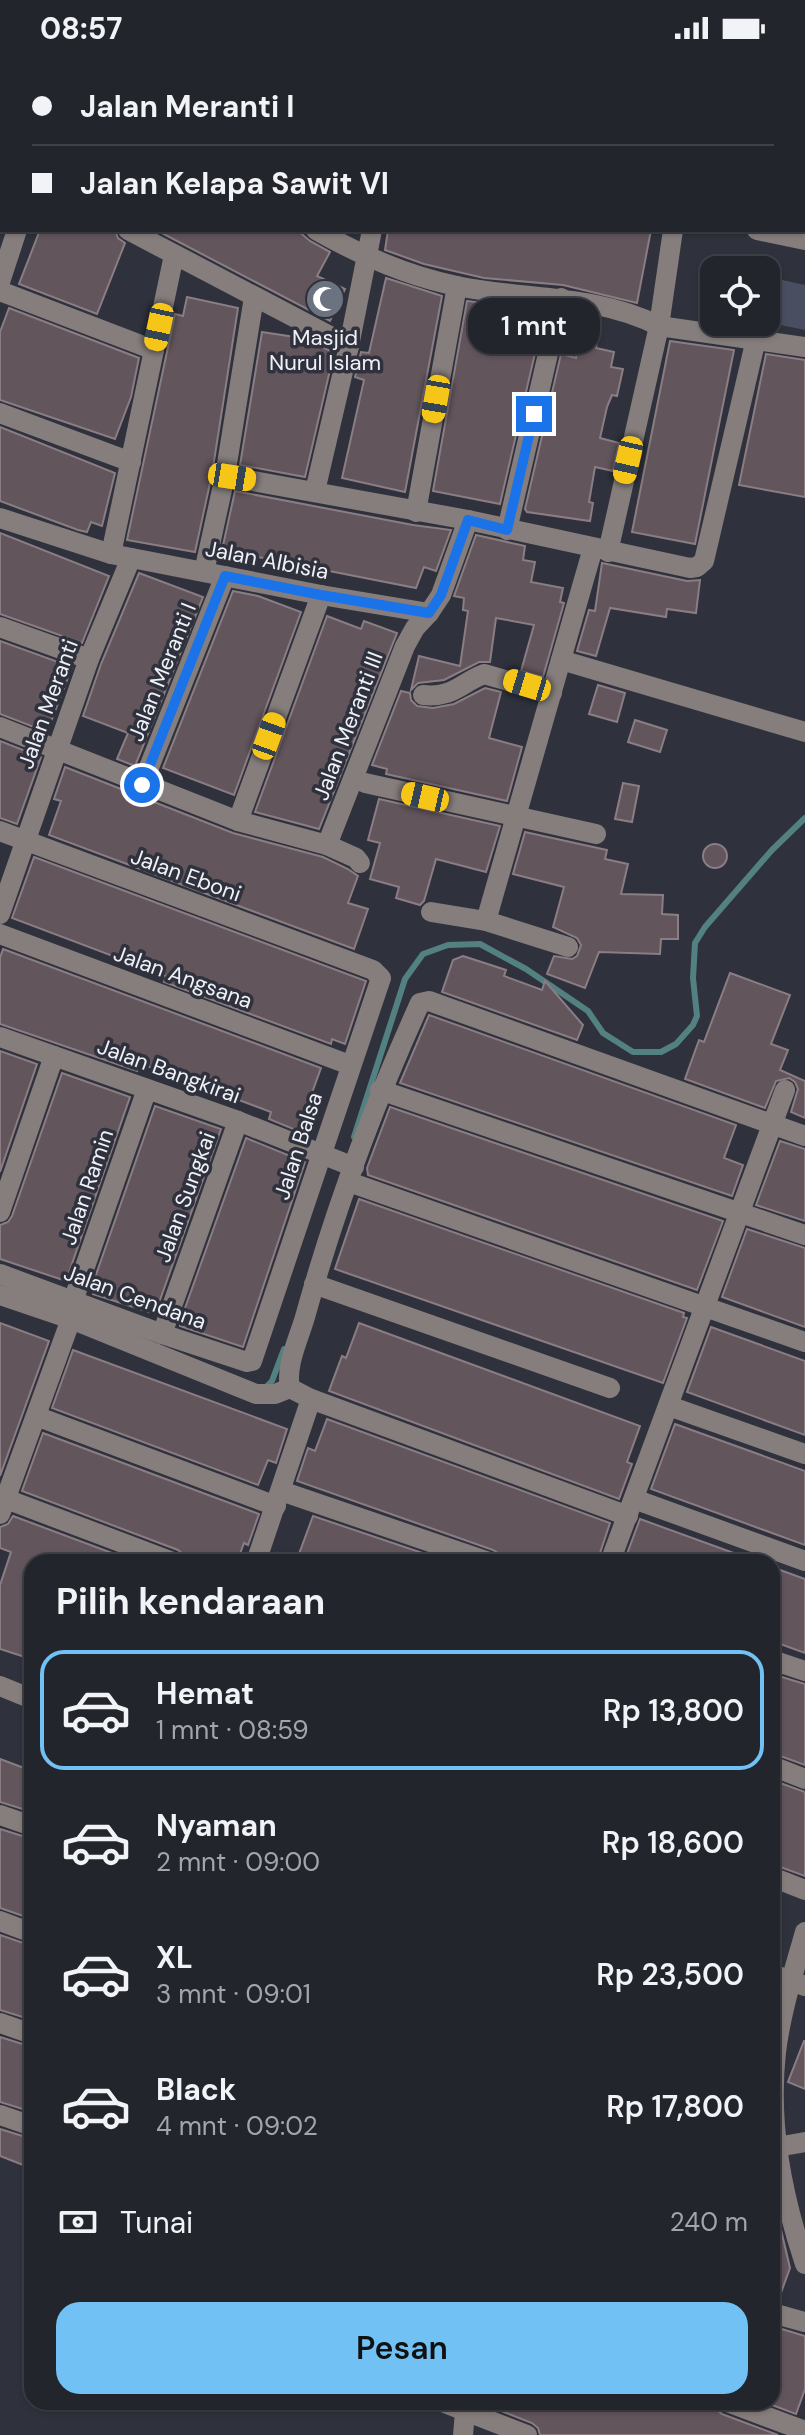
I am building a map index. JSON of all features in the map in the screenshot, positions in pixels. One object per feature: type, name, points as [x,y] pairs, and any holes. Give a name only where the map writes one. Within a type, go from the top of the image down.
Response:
[{"type":"street","points":[[0,282],[16,232]]},
{"type":"street","points":[[132,232],[349,346]]},
{"type":"street","points":[[320,232],[366,258],[457,286],[561,298],[640,317],[659,326],[805,347]]},
{"type":"street","points":[[315,491],[372,232]]},
{"type":"street","points":[[486,921],[561,660],[601,550],[659,326],[673,232]]},
{"type":"street","points":[[767,232],[805,240]]},
{"type":"street","name":"Jalan Meranti","points":[[0,914],[89,659],[121,556],[131,462],[174,255]]},
{"type":"street","points":[[416,512],[457,286]]},
{"type":"street","points":[[0,291],[154,350]]},
{"type":"street","points":[[204,572],[225,476],[254,297]]},
{"type":"street","points":[[507,530],[561,298]]},
{"type":"street","points":[[225,476],[468,520],[601,550],[697,567],[704,561],[756,339]]},
{"type":"street","points":[[0,413],[131,462]]},
{"type":"street","name":"Jalan Albisia","points":[[0,518],[121,556],[429,613]]},
{"type":"street","points":[[429,613],[441,595],[468,520]]},
{"type":"street","name":"Jalan Meranti I","points":[[142,785],[225,576]]},
{"type":"street","points":[[238,821],[321,595]]},
{"type":"street","name":"Jalan Meranti III","points":[[319,842],[405,646],[415,628],[429,613]]},
{"type":"street","points":[[0,627],[89,659]]},
{"type":"street","points":[[561,660],[805,732]]},
{"type":"street","points":[[423,695],[441,696],[456,691],[484,674],[552,693]]},
{"type":"street","points":[[0,727],[238,821],[319,842],[356,858],[360,863]]},
{"type":"street","points":[[365,783],[596,834]]},
{"type":"street","name":"Jalan Eboni","points":[[0,831],[355,964]]},
{"type":"street","points":[[431,912],[486,921],[568,947]]},
{"type":"street","name":"Jalan Angsana","points":[[0,934],[350,1065]]},
{"type":"street","name":"Jalan Balsa","points":[[254,1359],[324,1154],[350,1065],[381,982],[373,970],[355,964]]},
{"type":"street","points":[[290,1388],[292,1361],[350,1171],[380,1090],[420,1003],[426,1000],[805,1136]]},
{"type":"street","name":"Jalan Bangkirai","points":[[0,1037],[238,1121],[324,1154],[350,1171],[706,1308],[805,1342]]},
{"type":"street","points":[[0,1212],[54,1056]]},
{"type":"street","name":"Jalan Ramin","points":[[3,1506],[147,1089]]},
{"type":"street","points":[[380,1090],[805,1235]]},
{"type":"street","points":[[613,1554],[742,1213],[785,1090]]},
{"type":"street","name":"Jalan Sungkai","points":[[162,1334],[238,1121]]},
{"type":"street","name":"Jalan Cendana","points":[[0,1274],[72,1310],[162,1334],[247,1362],[254,1359]]},
{"type":"street","points":[[314,1284],[610,1388]]},
{"type":"street","points":[[0,1295],[72,1310],[256,1394],[275,1394],[290,1388],[311,1399],[631,1507],[805,1561]]},
{"type":"street","points":[[259,1554],[311,1399]]},
{"type":"street","points":[[669,1406],[805,1454]]},
{"type":"street","points":[[36,1416],[279,1498],[463,1554]]},
{"type":"street","points":[[3,1506],[149,1554]]},
{"type":"street","points":[[780,1663],[805,1671]]},
{"type":"street","points":[[0,1686],[24,1695]]},
{"type":"street","points":[[780,1769],[805,1779]]},
{"type":"street","points":[[0,1815],[24,1823]]},
{"type":"street","points":[[780,1880],[805,1890]]},
{"type":"street","points":[[0,1921],[24,1930]]},
{"type":"street","points":[[780,2030],[789,1980],[805,1932]]},
{"type":"street","points":[[0,2023],[24,2031]]},
{"type":"street","points":[[0,2115],[24,2123]]},
{"type":"street","points":[[780,2146],[805,2142]]},
{"type":"street","points":[[780,2207],[805,2264]]},
{"type":"street","points":[[780,2315],[805,2322]]},
{"type":"street","points":[[460,2410],[527,2435]]},
{"type":"street","points":[[749,2410],[805,2431]]},
{"type":"street","points":[[463,2435],[465,2412]]},
{"type":"shaded area","points":[[780,279],[805,285],[805,330],[780,325]]},
{"type":"building","points":[[39,232],[116,232],[125,243],[97,314],[19,284]]},
{"type":"building","points":[[160,232],[299,232],[330,252],[317,276],[345,289],[330,321]]},
{"type":"building","points":[[388,232],[651,232],[637,303],[563,285],[484,278],[424,264],[385,250]]},
{"type":"building","points":[[386,278],[442,296],[405,492],[342,478],[364,380],[355,377],[361,352],[369,353]]},
{"type":"building","points":[[187,297],[238,308],[212,474],[195,552],[127,540],[175,314],[183,316]]},
{"type":"building","points":[[467,301],[541,310],[536,349],[500,504],[433,491]]},
{"type":"building","points":[[9,308],[139,358],[131,397],[115,439],[0,400],[0,332]]},
{"type":"building","points":[[574,314],[600,319],[596,348],[614,352],[611,367],[623,369],[617,396],[612,395],[607,407],[600,438],[619,443],[613,471],[595,467],[589,502],[593,503],[590,521],[527,512],[525,509],[561,354],[576,358],[579,320],[573,319]]},
{"type":"building","points":[[262,332],[308,339],[334,353],[305,477],[240,465]]},
{"type":"building","points":[[670,341],[734,350],[695,544],[632,532]]},
{"type":"building","points":[[766,354],[805,360],[805,497],[739,485]]},
{"type":"building","points":[[0,427],[115,473],[102,526],[91,522],[87,532],[78,530],[0,501]]},
{"type":"building","points":[[235,491],[451,530],[436,571],[424,567],[416,588],[222,550]]},
{"type":"building","points":[[0,533],[109,576],[82,643],[0,614]]},
{"type":"building","points":[[476,535],[525,546],[523,560],[535,562],[531,582],[563,588],[560,602],[564,603],[543,677],[521,671],[534,625],[496,618],[490,662],[479,662],[444,680],[418,683],[411,690],[419,656],[460,666],[468,611],[463,610],[464,598],[454,596]]},
{"type":"building","points":[[602,563],[687,581],[700,580],[696,613],[667,609],[666,617],[610,608],[596,656],[577,651],[589,610],[595,611]]},
{"type":"building","points":[[139,573],[203,597],[135,766],[117,759],[128,733],[83,716]]},
{"type":"building","points":[[233,591],[258,596],[301,612],[234,795],[163,768]]},
{"type":"building","points":[[327,616],[361,629],[364,621],[397,633],[319,829],[255,812]]},
{"type":"building","points":[[0,641],[72,667],[47,732],[0,714]]},
{"type":"building","points":[[598,685],[625,693],[617,722],[589,714]]},
{"type":"building","points":[[485,688],[501,692],[489,738],[522,747],[507,801],[386,774],[387,769],[372,765],[401,691],[410,693],[411,700],[417,706],[433,708],[454,704]]},
{"type":"building","points":[[635,720],[667,730],[660,752],[628,742]]},
{"type":"building","points":[[0,741],[41,757],[17,824],[0,818]]},
{"type":"building","points":[[65,767],[233,833],[323,857],[348,869],[358,876],[348,903],[368,909],[354,949],[49,835],[61,801],[54,799]]},
{"type":"building","points":[[623,783],[639,786],[632,822],[615,819]]},
{"type":"building","points":[[379,799],[500,826],[486,872],[436,859],[424,901],[420,905],[396,898],[399,887],[370,879],[380,843],[368,840]]},
{"type":"building","points":[[525,832],[607,850],[605,859],[628,864],[621,894],[663,895],[662,914],[678,915],[678,939],[661,939],[660,954],[599,952],[585,988],[547,974],[554,956],[572,959],[577,956],[581,945],[577,938],[553,927],[564,887],[513,874]]},
{"type":"building","points":[[715,844],[726,851],[727,856],[720,867],[715,868],[704,861],[703,856],[710,845]]},
{"type":"building","points":[[34,857],[366,981],[345,1044],[332,1039],[331,1044],[164,982],[166,976],[12,918]]},
{"type":"building","points":[[3,949],[321,1068],[298,1131],[269,1119],[271,1112],[139,1063],[137,1071],[0,1024],[0,958]]},
{"type":"building","points":[[463,956],[506,970],[504,976],[542,990],[545,981],[583,1025],[577,1040],[442,992],[453,960]]},
{"type":"building","points":[[730,973],[790,995],[771,1044],[788,1050],[780,1070],[805,1081],[805,1118],[791,1112],[798,1089],[789,1078],[776,1081],[765,1108],[685,1079],[699,1040],[704,1042]]},
{"type":"building","points":[[429,1015],[736,1125],[724,1158],[743,1165],[732,1196],[400,1083]]},
{"type":"building","points":[[0,1051],[37,1064],[0,1172]]},
{"type":"building","points":[[62,1073],[130,1097],[66,1281],[0,1259],[0,1225],[12,1216]]},
{"type":"building","points":[[155,1106],[221,1129],[155,1314],[93,1294],[94,1290],[91,1289]]},
{"type":"building","points":[[390,1107],[723,1221],[697,1290],[368,1175],[367,1168]]},
{"type":"building","points":[[246,1138],[305,1162],[243,1347],[180,1326],[180,1322]]},
{"type":"building","points":[[780,1141],[805,1149],[805,1221],[756,1205]]},
{"type":"building","points":[[359,1199],[684,1313],[683,1317],[687,1318],[663,1383],[335,1269]]},
{"type":"building","points":[[747,1229],[805,1248],[805,1327],[722,1297]]},
{"type":"building","points":[[0,1323],[49,1341],[0,1476]]},
{"type":"building","points":[[359,1323],[640,1426],[627,1462],[632,1464],[619,1499],[329,1391]]},
{"type":"building","points":[[711,1327],[805,1361],[805,1435],[687,1392]]},
{"type":"building","points":[[73,1350],[287,1429],[276,1463],[268,1460],[258,1485],[52,1408]]},
{"type":"building","points":[[327,1419],[610,1523],[600,1554],[499,1554],[297,1481],[308,1448],[315,1451]]},
{"type":"building","points":[[675,1424],[805,1471],[805,1545],[651,1489]]},
{"type":"building","points":[[43,1433],[259,1514],[248,1545],[244,1543],[240,1554],[183,1554],[22,1491]]},
{"type":"building","points":[[13,1516],[115,1554],[24,1554],[24,1657],[0,1649],[0,1585],[11,1552],[0,1548],[0,1527],[8,1524]]},
{"type":"building","points":[[313,1516],[425,1554],[299,1554]]},
{"type":"building","points":[[640,1519],[736,1554],[627,1554]]},
{"type":"building","points":[[780,1570],[805,1579],[805,1653],[780,1644]]},
{"type":"building","points":[[780,1676],[805,1684],[805,1765],[780,1756]]},
{"type":"building","points":[[0,1759],[24,1768],[24,1810],[0,1802]]},
{"type":"building","points":[[780,1783],[805,1792],[805,1876],[780,1867]]},
{"type":"building","points":[[0,1829],[24,1836],[24,1916],[0,1908]]},
{"type":"building","points":[[0,1935],[24,1943],[24,2018],[0,2010]]},
{"type":"building","points":[[0,2037],[24,2044],[24,2110],[0,2102]]},
{"type":"building","points":[[805,2041],[805,2089],[788,2082]]},
{"type":"building","points":[[0,2129],[24,2136],[23,2165],[0,2156]]},
{"type":"building","points":[[780,2226],[790,2268],[780,2296]]},
{"type":"building","points":[[780,2328],[805,2336],[805,2389],[796,2414],[780,2408]]},
{"type":"building","points":[[499,2410],[717,2410],[778,2435],[540,2435],[532,2423]]},
{"type":"waterway","points":[[354,1137],[405,979],[423,954],[448,945],[480,944],[526,969],[588,1011],[603,1033],[633,1052],[661,1052],[676,1044],[697,1016],[693,978],[695,943],[705,927],[772,850],[805,818]]},
{"type":"waterway","points":[[265,1388],[272,1381],[284,1349]]},
{"type":"place","name":"Masjid Nurul Islam","points":[[325,299]]},
{"type":"route","points":[[142,785],[225,576],[429,613],[441,595],[468,520],[507,530],[534,414]]}]
